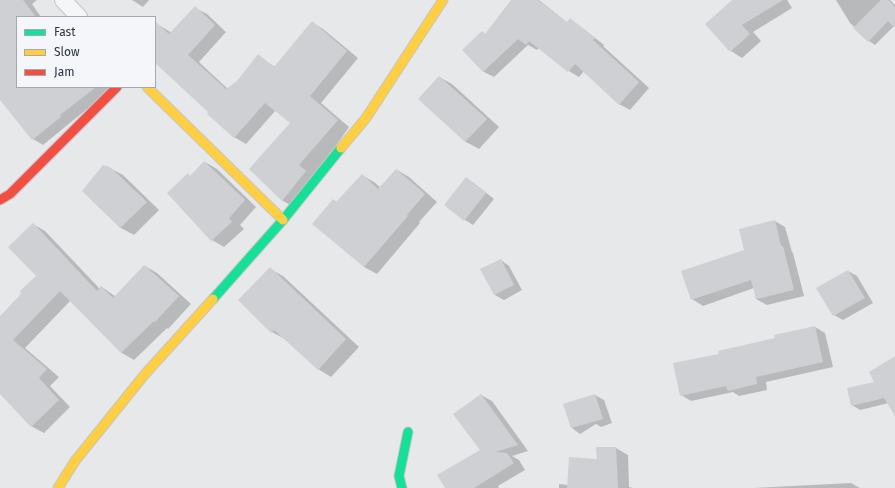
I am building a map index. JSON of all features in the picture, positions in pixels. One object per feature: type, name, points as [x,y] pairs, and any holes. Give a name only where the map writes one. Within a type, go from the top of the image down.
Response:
[{"type":"street","points":[[63,0],[78,16]]},
{"type":"street","points":[[58,488],[75,461],[145,374],[283,220],[366,118],[443,0]]},
{"type":"street","points":[[0,200],[10,194],[116,88]]},
{"type":"street","points":[[148,88],[283,220]]},
{"type":"street","points":[[402,488],[398,476],[408,432]]},
{"type":"building","points":[[0,0],[23,0],[35,16],[16,16],[16,88],[95,88],[60,115],[61,117],[32,140],[0,100]]},
{"type":"building","points":[[511,0],[538,0],[567,22],[570,18],[595,38],[593,40],[639,82],[619,105],[575,64],[568,72],[529,41],[526,45],[518,39],[483,72],[462,50],[482,31],[485,34]]},
{"type":"building","points":[[732,0],[783,0],[742,25],[750,34],[730,52],[705,24]]},
{"type":"building","points":[[881,0],[888,0],[895,7],[895,28],[888,21],[868,42],[853,28]]},
{"type":"building","points":[[195,6],[215,25],[188,55],[226,89],[237,81],[258,54],[274,67],[312,21],[347,51],[310,96],[338,120],[299,165],[306,171],[282,201],[249,169],[290,123],[265,103],[234,138],[156,64],[156,22],[169,34]]},
{"type":"building","points":[[439,76],[487,119],[465,142],[418,99]]},
{"type":"building","points":[[204,161],[245,200],[229,218],[232,222],[211,241],[167,193],[188,173],[190,176]]},
{"type":"building","points":[[103,165],[110,167],[147,202],[120,228],[82,191]]},
{"type":"building","points":[[396,169],[425,194],[364,267],[312,224],[333,199],[336,202],[362,174],[378,189]]},
{"type":"building","points":[[466,177],[486,193],[464,221],[444,205]]},
{"type":"building","points":[[775,220],[794,290],[756,299],[751,280],[691,300],[681,271],[744,250],[739,229]]},
{"type":"building","points":[[33,223],[97,291],[101,286],[113,298],[144,265],[179,296],[155,322],[154,321],[121,353],[60,291],[13,340],[47,369],[39,378],[59,400],[31,427],[0,394],[0,316],[21,294],[20,291],[36,276],[8,247]]},
{"type":"building","points":[[501,259],[514,285],[494,295],[480,269]]},
{"type":"building","points":[[270,267],[346,339],[318,370],[274,330],[271,333],[238,300]]},
{"type":"building","points":[[848,270],[865,298],[833,316],[816,288]]},
{"type":"building","points":[[815,326],[823,362],[756,377],[757,384],[728,391],[726,386],[680,396],[673,363],[719,354],[718,351],[775,338],[774,335]]},
{"type":"building","points":[[895,356],[895,416],[884,398],[851,406],[847,388],[874,382],[869,372]]},
{"type":"building","points":[[481,394],[518,445],[495,452],[507,453],[514,463],[474,488],[445,488],[437,475],[480,450],[453,414]]},
{"type":"building","points":[[595,394],[603,419],[571,428],[563,404]]},
{"type":"building","points":[[596,447],[616,447],[618,488],[567,488],[569,457],[597,459]]},
{"type":"traffic: fast","points":[[213,299],[283,220],[341,148]]},
{"type":"traffic: fast","points":[[402,488],[399,476],[408,432]]},
{"type":"traffic: slow","points":[[341,148],[366,118],[443,0]]},
{"type":"traffic: slow","points":[[148,88],[283,220]]},
{"type":"traffic: slow","points":[[58,488],[75,461],[145,374],[213,299]]},
{"type":"traffic: jam","points":[[0,200],[10,194],[116,88]]}]
